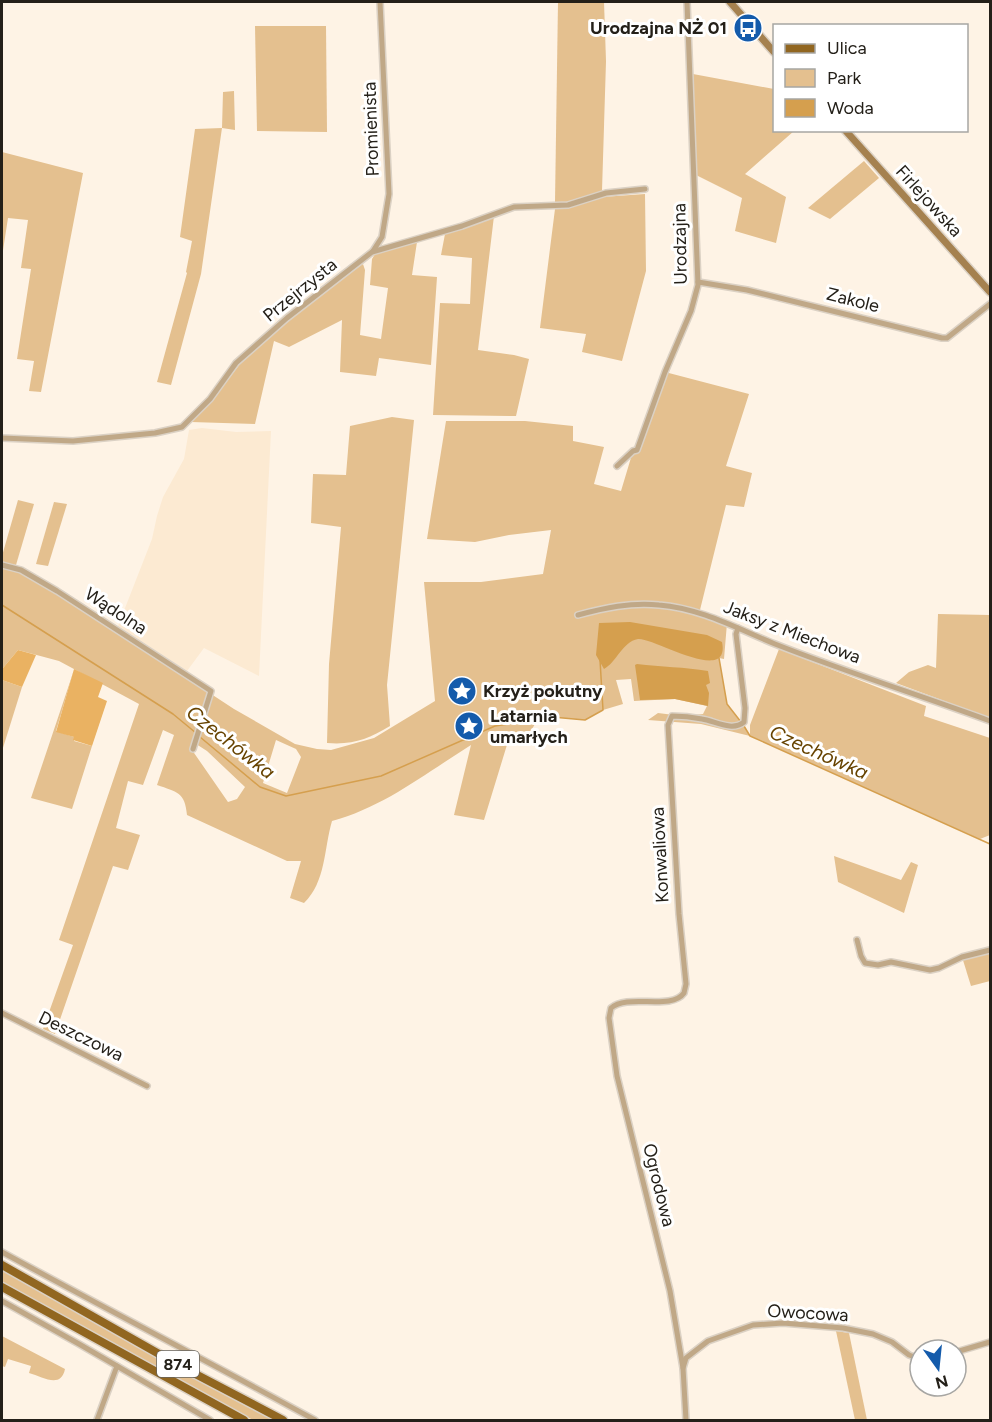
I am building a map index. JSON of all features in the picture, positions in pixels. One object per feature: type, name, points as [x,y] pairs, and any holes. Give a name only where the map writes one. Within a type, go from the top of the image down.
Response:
[{"type":"main road","name":"874","points":[[2,1265],[182,1367],[283,1420]]},
{"type":"main road","name":"874","points":[[2,1287],[244,1420]]},
{"type":"street","name":"Promienista","points":[[372,252],[382,237],[389,194],[380,2]]},
{"type":"street","name":"Urodzajna","points":[[617,466],[637,450],[665,372],[691,311],[698,282],[687,2]]},
{"type":"street","points":[[730,2],[773,51]]},
{"type":"street","name":"Firlejowska","points":[[847,132],[990,292]]},
{"type":"street","name":"Przejrzysta","points":[[2,438],[73,441],[143,435],[182,428],[210,399],[236,363],[287,318],[372,252],[462,226],[514,207],[568,205],[606,193],[645,189]]},
{"type":"street","name":"Zakole","points":[[698,282],[756,292],[942,338],[947,338],[990,304]]},
{"type":"street","name":"Wądolna","points":[[2,566],[21,570],[57,591],[211,691],[193,749]]},
{"type":"street","name":"Jaksy z Miechowa","points":[[578,615],[622,606],[660,604],[699,614],[990,721]]},
{"type":"street","name":"Konwaliowa","points":[[611,1008],[619,1003],[676,1000],[684,993],[686,984],[678,914],[668,725],[672,716],[700,718],[736,727],[744,722],[746,718],[736,634],[738,628]]},
{"type":"street","points":[[857,940],[865,963],[878,965],[891,962],[930,970],[962,957],[990,950]]},
{"type":"street","name":"Ogrodowa","points":[[611,1008],[609,1018],[618,1076],[670,1291],[683,1368]]},
{"type":"street","name":"Deszczowa","points":[[2,1013],[147,1086]]},
{"type":"street","points":[[2,1252],[315,1420]]},
{"type":"street","points":[[2,1301],[210,1420]]},
{"type":"street","name":"Owocowa","points":[[683,1368],[686,1358],[708,1341],[753,1325],[783,1323],[843,1328],[873,1334],[892,1342],[908,1354]]},
{"type":"street","points":[[968,1348],[990,1342]]},
{"type":"street","points":[[97,1420],[117,1366]]},
{"type":"street","points":[[683,1368],[686,1420]]},
{"type":"shaded area","points":[[202,428],[236,432],[271,431],[259,676],[204,648],[187,671],[118,626],[152,539],[163,497],[184,459],[189,430]]},
{"type":"shaded area","points":[[18,650],[36,655],[22,687],[2,680],[3,668]]},
{"type":"shaded area","points":[[74,669],[103,683],[98,697],[107,701],[92,746],[73,740],[74,737],[56,732]]},
{"type":"green space","points":[[558,2],[604,2],[606,61],[602,191],[566,202],[555,202]]},
{"type":"green space","points":[[255,26],[326,26],[327,132],[257,131]]},
{"type":"green space","points":[[693,74],[773,89],[773,132],[793,132],[745,174],[786,197],[776,243],[735,231],[742,198],[694,174]]},
{"type":"green space","points":[[234,91],[235,130],[222,128],[223,92]]},
{"type":"green space","points":[[222,128],[201,274],[171,385],[157,382],[187,273],[192,241],[180,237],[195,129]]},
{"type":"green space","points":[[2,152],[83,173],[41,392],[29,391],[34,361],[17,359],[31,269],[21,268],[28,220],[8,218],[2,257]]},
{"type":"green space","points":[[864,161],[879,178],[830,219],[808,208]]},
{"type":"green space","points":[[645,194],[646,271],[622,361],[582,352],[586,334],[540,328],[555,209],[568,208],[602,197]]},
{"type":"green space","points":[[494,216],[478,350],[529,359],[516,416],[433,415],[440,303],[470,304],[472,258],[441,255],[445,234]]},
{"type":"green space","points":[[417,242],[412,275],[437,277],[431,365],[379,358],[376,376],[340,372],[342,320],[289,347],[274,341],[255,424],[191,422],[213,399],[240,364],[289,319],[363,264],[365,270],[360,335],[381,339],[388,288],[370,285],[372,259],[375,254]]},
{"type":"green space","points":[[665,372],[749,394],[726,466],[752,473],[744,507],[726,505],[699,614],[727,623],[724,659],[719,658],[727,704],[750,735],[750,725],[779,649],[926,706],[924,716],[990,738],[990,835],[980,839],[750,736],[701,724],[648,720],[658,713],[682,716],[703,714],[707,706],[675,699],[634,701],[631,679],[616,680],[623,704],[603,710],[585,720],[552,717],[538,719],[529,734],[510,735],[484,820],[454,815],[471,745],[387,798],[332,821],[317,885],[304,903],[290,898],[301,861],[287,861],[187,815],[186,807],[179,794],[157,785],[174,735],[163,730],[143,785],[128,781],[116,828],[140,835],[128,870],[113,866],[55,1034],[43,1029],[73,945],[59,940],[139,704],[59,661],[18,650],[3,668],[2,674],[2,568],[22,573],[45,585],[234,709],[295,744],[331,750],[374,738],[435,701],[424,582],[481,582],[543,574],[551,530],[475,542],[427,539],[446,421],[525,421],[573,426],[573,441],[604,447],[594,484],[621,491],[633,451]],"holes":[[[276,740],[296,749],[301,757],[287,793],[263,783]],[[193,742],[207,751],[245,787],[237,799],[228,802],[192,750]]]},
{"type":"green space","points":[[392,417],[414,420],[387,685],[390,726],[360,740],[327,743],[329,664],[341,527],[311,523],[313,474],[346,475],[350,426]]},
{"type":"green space","points":[[18,500],[34,504],[16,565],[2,562],[2,556]]},
{"type":"green space","points":[[54,502],[67,504],[48,566],[36,564]]},
{"type":"green space","points":[[938,614],[990,615],[990,718],[896,683],[909,672],[928,665],[936,668]]},
{"type":"green space","points":[[74,670],[56,731],[74,737],[74,741],[92,746],[72,809],[31,798]]},
{"type":"green space","points":[[2,680],[22,687],[2,751]]},
{"type":"green space","points":[[834,856],[901,880],[911,862],[918,865],[904,913],[838,882]]},
{"type":"green space","points":[[990,950],[990,981],[971,986],[962,957]]},
{"type":"green space","points":[[2,1269],[274,1420],[253,1420],[2,1283]]},
{"type":"green space","points":[[836,1331],[849,1333],[867,1420],[855,1420]]},
{"type":"green space","points":[[2,1336],[65,1369],[63,1375],[56,1380],[45,1379],[29,1373],[31,1366],[8,1359],[5,1367],[2,1366]]},
{"type":"water","points":[[630,622],[707,635],[722,642],[722,654],[715,660],[703,660],[638,639],[628,644],[604,669],[596,655],[599,623]]},
{"type":"water","points":[[635,665],[708,671],[710,683],[706,685],[709,693],[708,706],[675,699],[640,700]]},
{"type":"waterway","name":"Czechówka","points":[[2,605],[173,714],[196,733]]},
{"type":"waterway","name":"Czechówka","points":[[719,658],[727,704],[741,722]]},
{"type":"waterway","name":"Czechówka","points":[[200,737],[260,787],[286,796],[381,776],[495,726],[552,717],[585,720],[603,710],[600,660]]},
{"type":"waterway","name":"Czechówka","points":[[744,726],[750,736],[990,844]]},
{"type":"place","name":"Urodzajna NŻ 01","points":[[748,28]]},
{"type":"place","name":"Krzyż pokutny","points":[[462,691]]},
{"type":"place","name":"Latarnia umarłych","points":[[469,726]]}]
